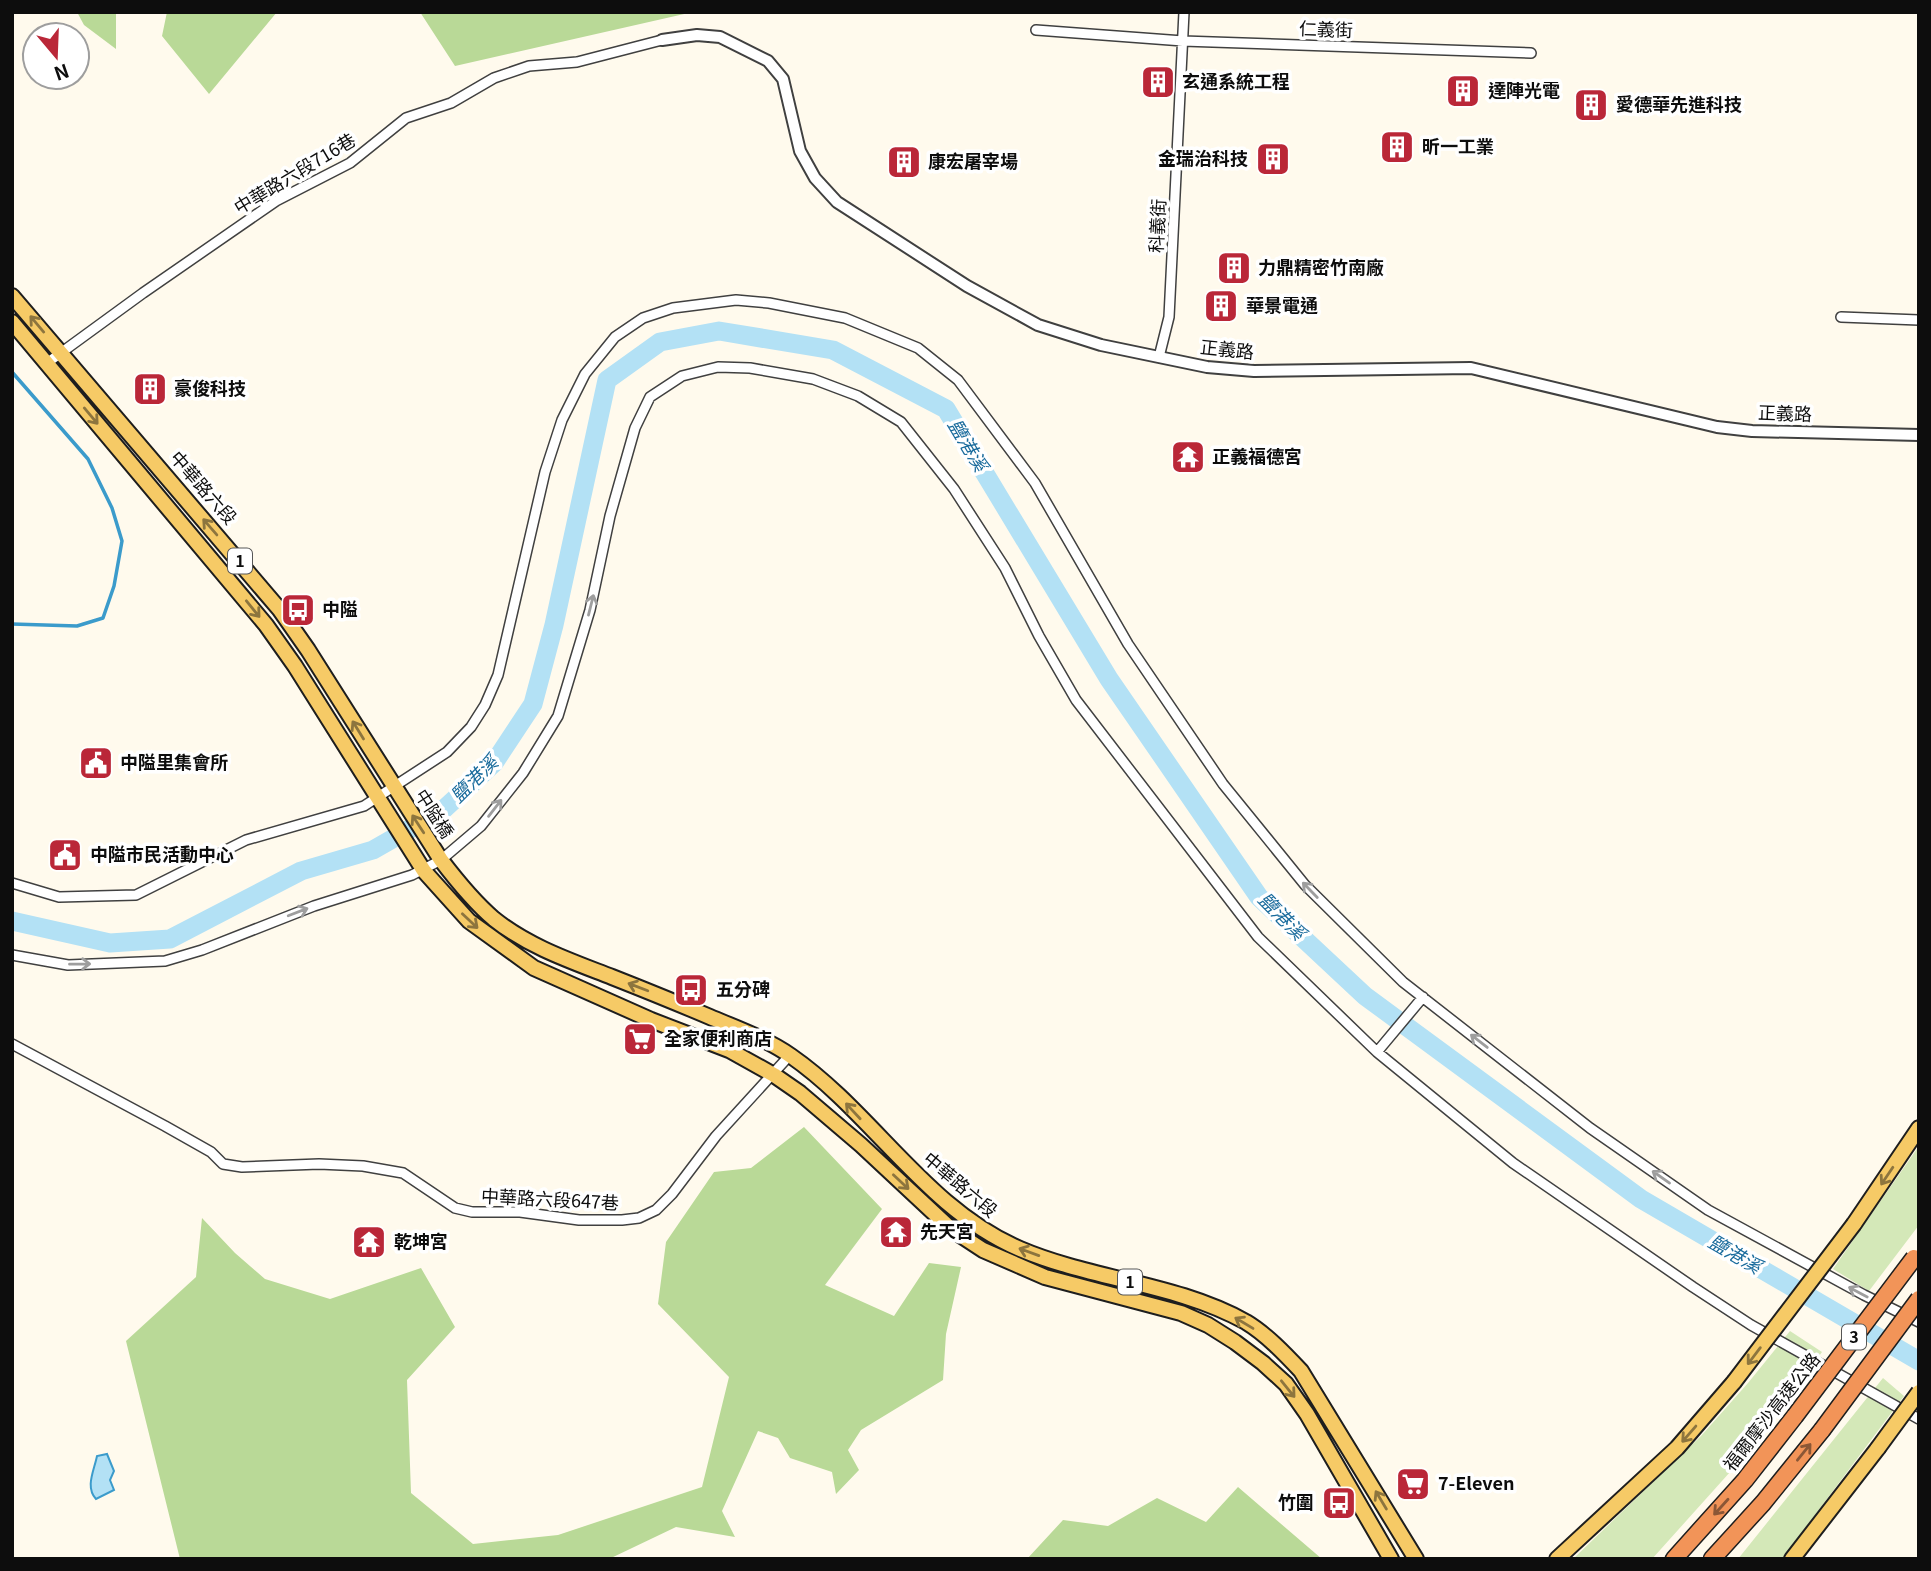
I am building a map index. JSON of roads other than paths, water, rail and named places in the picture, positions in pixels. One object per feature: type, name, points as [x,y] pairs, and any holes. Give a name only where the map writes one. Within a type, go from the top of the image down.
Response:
[{"type":"highway","name":"福爾摩沙高速公路","points":[[1674,1559],[1745,1480],[1916,1255]]},
{"type":"highway","name":"3","points":[[1712,1559],[1763,1503],[1822,1430],[1919,1299]]},
{"type":"main road","name":"中華路六段","points":[[12,296],[280,610],[309,650],[394,788]]},
{"type":"main road","name":"1","points":[[12,322],[266,625],[295,666],[424,871]]},
{"type":"main road","name":"中隘橋","points":[[394,788],[441,860]]},
{"type":"main road","name":"中華路六段","points":[[441,860],[460,885],[494,918],[542,950],[702,1014],[790,1055],[844,1102],[933,1190],[987,1233],[1048,1259],[1214,1307],[1248,1324],[1276,1345],[1301,1371],[1416,1559]]},
{"type":"main road","name":"中華路六段","points":[[424,871],[469,921],[534,968],[651,1020],[729,1050],[774,1075],[800,1093],[951,1229],[983,1250],[1045,1277],[1181,1313],[1208,1325],[1263,1363],[1286,1384],[1307,1414],[1391,1559]]},
{"type":"main road","points":[[1554,1559],[1676,1448],[1734,1382],[1854,1224],[1919,1128]]},
{"type":"main road","points":[[1792,1559],[1919,1392]]},
{"type":"street","name":"科義街","points":[[1159,357],[1168,317],[1184,12]]},
{"type":"street","name":"仁義街","points":[[1036,30],[1183,41],[1531,53]]},
{"type":"street","name":"正義路","points":[[662,40],[697,35],[720,37],[768,61],[783,79],[800,151],[815,178],[837,202],[967,286],[1038,324],[1101,345],[1207,367],[1254,371],[1471,368],[1717,427],[1752,431],[1919,435]]},
{"type":"street","name":"中華路六段716巷","points":[[47,363],[276,201],[350,163],[406,117],[451,103],[494,78],[529,66],[577,62],[662,40]]},
{"type":"street","points":[[12,883],[59,897],[136,895],[246,840],[361,807],[394,788],[447,752],[471,727],[485,705],[498,675],[545,472],[562,419],[586,374],[615,337],[643,318],[673,308],[736,300],[769,303],[845,318],[918,348],[958,380],[1035,483],[1128,644],[1223,783],[1305,885],[1404,982],[1590,1128],[1709,1210],[1919,1322]]},
{"type":"street","points":[[1840,317],[1919,320]]},
{"type":"street","points":[[12,956],[68,965],[165,961],[201,950],[314,906],[424,871],[441,860],[481,826],[523,773],[558,716],[590,610],[610,516],[635,428],[650,397],[682,376],[718,368],[750,368],[813,379],[858,396],[901,422],[954,489],[1005,568],[1039,636],[1076,700],[1258,937],[1377,1052],[1513,1163],[1693,1287],[1751,1325],[1919,1419]]},
{"type":"street","points":[[1377,1052],[1423,997]]},
{"type":"street","name":"中華路六段647巷","points":[[12,1044],[211,1152],[223,1164],[242,1167],[319,1164],[363,1166],[403,1173],[455,1208],[472,1212],[520,1212],[579,1220],[639,1218],[656,1210],[672,1194],[716,1136],[790,1055]]},
{"type":"water","points":[[107,1454],[114,1471],[110,1480],[114,1490],[96,1499],[91,1489],[92,1473],[97,1456]]},
{"type":"waterway","name":"鹽港溪","points":[[12,921],[110,943],[170,939],[301,871],[373,850],[443,810],[494,763],[533,704],[554,625],[607,380],[660,342],[719,331],[833,350],[946,409],[1109,679],[1259,897],[1365,996],[1641,1199],[1919,1361]]},
{"type":"waterway","points":[[12,372],[88,459],[112,508],[122,541],[114,586],[103,618],[77,626],[12,624]]},
{"type":"place","name":"玄通系統工程","points":[[1158,82]]},
{"type":"place","name":"達陣光電","points":[[1463,91]]},
{"type":"place","name":"愛德華先進科技","points":[[1591,105]]},
{"type":"place","name":"昕一工業","points":[[1397,147]]},
{"type":"place","name":"金瑞治科技","points":[[1273,159]]},
{"type":"place","name":"康宏屠宰場","points":[[904,162]]},
{"type":"place","name":"力鼎精密竹南廠","points":[[1234,268]]},
{"type":"place","name":"華景電通","points":[[1221,306]]},
{"type":"place","name":"豪俊科技","points":[[150,389]]},
{"type":"place","name":"正義福德宮","points":[[1188,457]]},
{"type":"place","name":"中隘","points":[[298,610]]},
{"type":"place","name":"中隘里集會所","points":[[96,763]]},
{"type":"place","name":"中隘市民活動中心","points":[[65,855]]},
{"type":"place","name":"五分碑","points":[[691,990]]},
{"type":"place","name":"全家便利商店","points":[[640,1039]]},
{"type":"place","name":"先天宮","points":[[896,1232]]},
{"type":"place","name":"乾坤宮","points":[[369,1242]]},
{"type":"place","name":"7-Eleven","points":[[1413,1484]]},
{"type":"place","name":"竹圍","points":[[1339,1503]]}]
